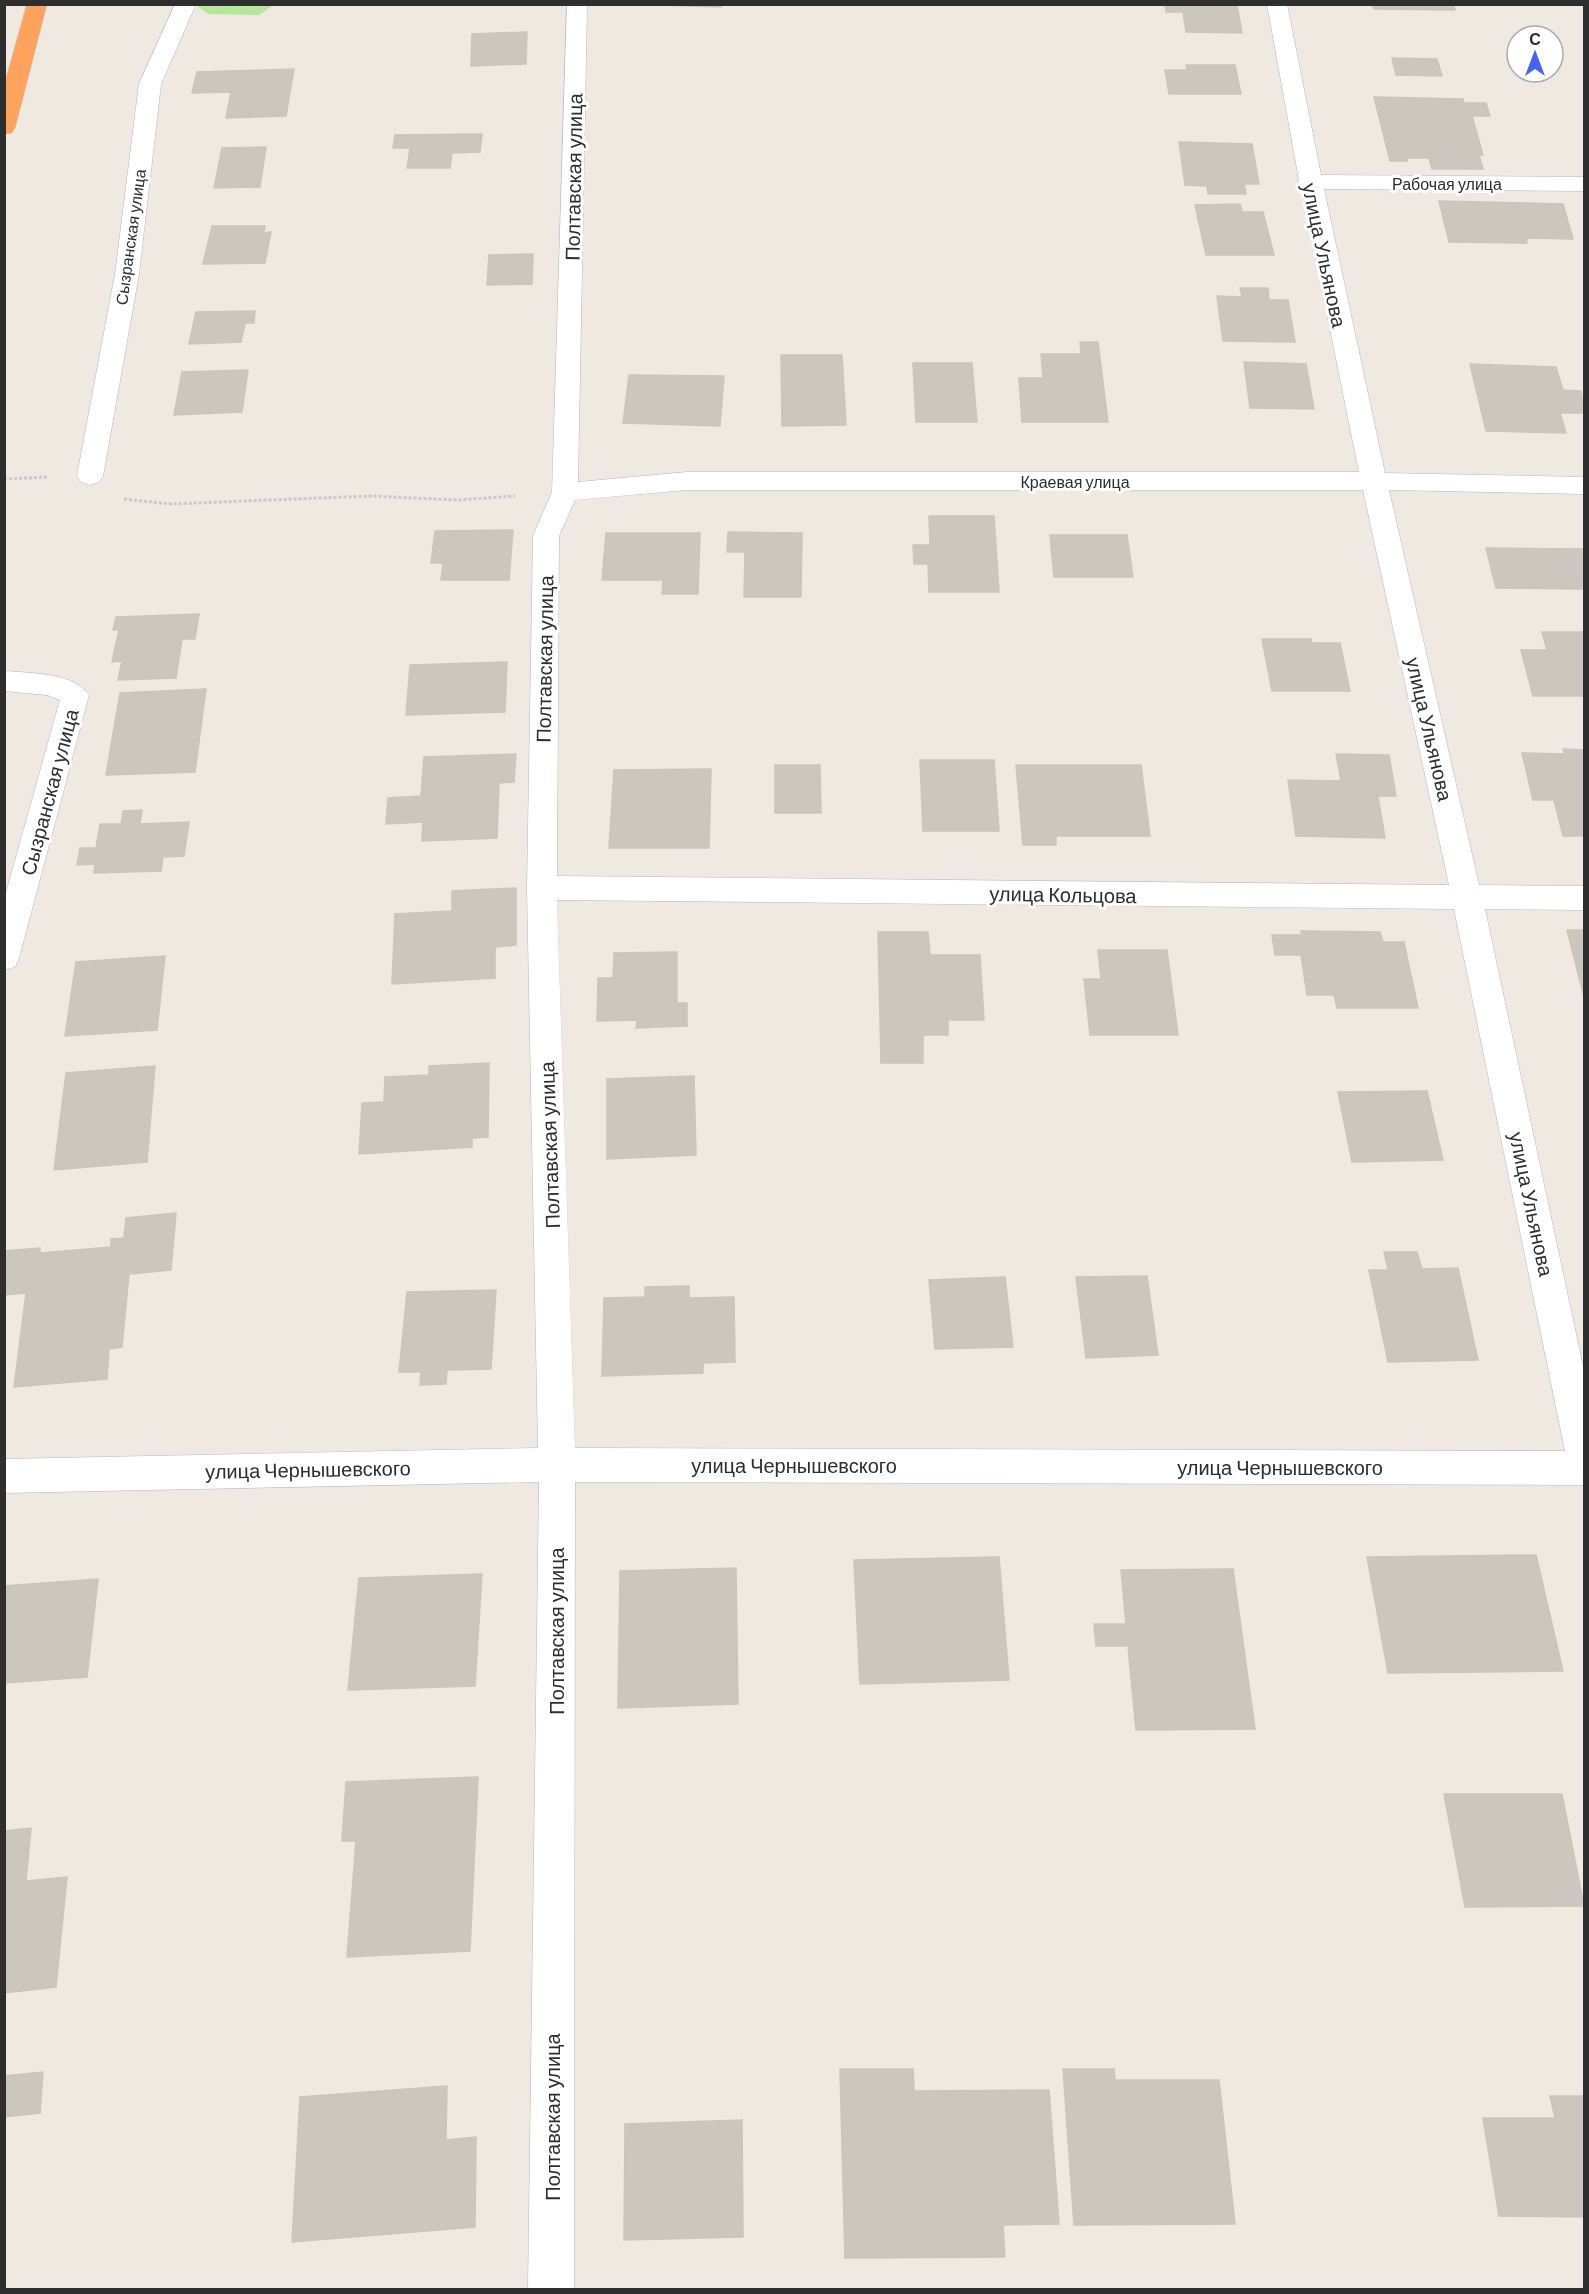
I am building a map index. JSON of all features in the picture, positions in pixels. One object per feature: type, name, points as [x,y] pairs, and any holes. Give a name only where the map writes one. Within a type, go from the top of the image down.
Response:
[{"type":"highway","points":[[4,128],[38,4]]},
{"type":"street","name":"Сызранская улица","points":[[90,476],[127,274],[150,84],[186,4]]},
{"type":"street","name":"Полтавская улица","points":[[551,2289],[557,1465],[542,888],[546,536],[565,492],[577,4]]},
{"type":"street","name":"улица Ульянова","points":[[1277,4],[1309,182],[1373,481],[1468,898],[1584,1454]]},
{"type":"street","name":"Рабочая улица","points":[[1309,182],[1584,184]]},
{"type":"street","name":"Краевая улица","points":[[565,492],[687,481],[1373,481],[1584,485]]},
{"type":"street","name":"Сызранская улица","points":[[4,681],[51,685],[75,695],[4,958]]},
{"type":"street","name":"улица Кольцова","points":[[542,888],[1584,898]]},
{"type":"street","name":"улица Чернышевского","points":[[4,1476],[557,1465],[1584,1468]]},
{"type":"path","points":[[90,476],[89,496],[170,504],[371,496],[457,500],[565,492]]},
{"type":"green space","points":[[196,5],[274,5],[259,15],[208,14]]},
{"type":"building","points":[[628,4],[722,4],[721,7]]},
{"type":"building","points":[[1165,4],[1237,4],[1242,33],[1186,32],[1183,12],[1166,12]]},
{"type":"building","points":[[1372,4],[1453,4],[1455,10],[1374,9]]},
{"type":"building","points":[[527,32],[526,64],[471,66],[472,34]]},
{"type":"building","points":[[1392,58],[1437,59],[1442,76],[1396,75]]},
{"type":"building","points":[[1186,65],[1235,65],[1241,94],[1169,94],[1165,70],[1187,70]]},
{"type":"building","points":[[294,69],[286,116],[226,118],[231,92],[192,93],[197,72]]},
{"type":"building","points":[[1374,97],[1463,99],[1464,103],[1486,103],[1490,116],[1472,116],[1483,155],[1479,155],[1483,169],[1432,169],[1429,158],[1390,161]]},
{"type":"building","points":[[482,134],[480,152],[452,153],[450,168],[407,168],[410,148],[393,148],[395,135]]},
{"type":"building","points":[[1179,142],[1252,144],[1259,184],[1244,184],[1246,194],[1208,194],[1207,186],[1185,185]]},
{"type":"building","points":[[266,147],[260,187],[214,188],[222,148]]},
{"type":"building","points":[[1439,201],[1563,204],[1573,239],[1526,238],[1527,243],[1449,242]]},
{"type":"building","points":[[1240,204],[1242,212],[1263,212],[1274,255],[1206,255],[1195,205]]},
{"type":"building","points":[[212,226],[265,226],[264,233],[271,232],[265,263],[203,264]]},
{"type":"building","points":[[533,254],[532,284],[487,285],[489,255]]},
{"type":"building","points":[[1240,288],[1268,288],[1269,300],[1288,300],[1295,342],[1223,341],[1217,296],[1242,297]]},
{"type":"building","points":[[255,311],[254,323],[245,323],[241,342],[189,344],[196,312]]},
{"type":"building","points":[[1080,342],[1098,342],[1108,422],[1022,422],[1019,378],[1043,378],[1041,354],[1081,354]]},
{"type":"building","points":[[781,355],[842,355],[846,425],[782,426]]},
{"type":"building","points":[[1244,362],[1306,364],[1314,409],[1250,408]]},
{"type":"building","points":[[913,363],[972,363],[977,422],[916,422]]},
{"type":"building","points":[[1470,364],[1556,367],[1563,390],[1581,391],[1584,413],[1560,413],[1566,433],[1486,431]]},
{"type":"building","points":[[248,370],[242,412],[174,415],[182,372]]},
{"type":"building","points":[[629,375],[724,376],[720,426],[623,423]]},
{"type":"building","points":[[929,516],[994,516],[999,592],[929,592],[928,564],[914,564],[913,545],[930,545]]},
{"type":"building","points":[[513,530],[509,580],[441,580],[443,563],[431,563],[435,531]]},
{"type":"building","points":[[728,532],[802,533],[801,597],[744,597],[745,552],[727,552]]},
{"type":"building","points":[[606,533],[700,533],[698,594],[662,594],[663,580],[602,580]]},
{"type":"building","points":[[1050,535],[1127,535],[1133,577],[1054,577]]},
{"type":"building","points":[[1486,548],[1583,549],[1584,589],[1496,588]]},
{"type":"building","points":[[199,614],[195,639],[182,639],[176,678],[118,680],[122,661],[112,662],[119,630],[113,630],[116,617]]},
{"type":"building","points":[[1542,632],[1584,632],[1584,696],[1533,696],[1521,650],[1547,650]]},
{"type":"building","points":[[1262,639],[1311,639],[1312,643],[1340,643],[1350,691],[1272,691]]},
{"type":"building","points":[[507,662],[505,712],[406,715],[410,665]]},
{"type":"building","points":[[206,689],[195,772],[106,775],[120,693]]},
{"type":"building","points":[[1563,749],[1584,750],[1584,836],[1563,836],[1554,800],[1533,800],[1522,753],[1565,754]]},
{"type":"building","points":[[516,754],[514,782],[499,783],[497,838],[422,841],[423,822],[386,824],[388,798],[421,796],[424,757]]},
{"type":"building","points":[[1336,754],[1389,755],[1396,796],[1378,796],[1385,838],[1296,836],[1288,780],[1341,781]]},
{"type":"building","points":[[920,760],[994,760],[999,831],[923,831]]},
{"type":"building","points":[[775,765],[820,765],[821,813],[775,813]]},
{"type":"building","points":[[1016,765],[1141,765],[1150,836],[1056,836],[1056,845],[1023,845]]},
{"type":"building","points":[[711,769],[709,848],[609,848],[614,770]]},
{"type":"building","points":[[142,810],[140,824],[189,822],[184,856],[163,857],[161,871],[94,873],[95,864],[77,865],[80,848],[96,848],[100,824],[121,824],[123,811]]},
{"type":"building","points":[[516,888],[516,945],[495,947],[495,978],[392,984],[395,914],[452,911],[452,891]]},
{"type":"building","points":[[1567,930],[1584,930],[1584,997]]},
{"type":"building","points":[[1301,931],[1380,932],[1383,942],[1404,942],[1418,1008],[1337,1008],[1334,995],[1307,995],[1301,955],[1275,955],[1272,935],[1302,935]]},
{"type":"building","points":[[878,932],[928,932],[930,955],[980,955],[984,1020],[948,1020],[948,1035],[923,1035],[923,1063],[881,1063]]},
{"type":"building","points":[[1098,950],[1167,950],[1178,1035],[1090,1035],[1084,979],[1101,979]]},
{"type":"building","points":[[677,952],[677,1003],[687,1003],[687,1026],[636,1028],[637,1020],[597,1021],[598,978],[613,978],[614,953]]},
{"type":"building","points":[[165,956],[157,1030],[65,1036],[76,962]]},
{"type":"building","points":[[489,1063],[488,1137],[472,1138],[472,1147],[359,1154],[362,1103],[384,1102],[385,1077],[429,1075],[429,1066]]},
{"type":"building","points":[[155,1066],[147,1162],[54,1170],[66,1073]]},
{"type":"building","points":[[694,1076],[696,1155],[607,1159],[607,1079]]},
{"type":"building","points":[[1427,1091],[1443,1160],[1352,1162],[1338,1092]]},
{"type":"building","points":[[176,1213],[171,1270],[129,1274],[122,1347],[109,1349],[107,1379],[14,1387],[26,1293],[4,1295],[4,1251],[40,1248],[40,1253],[111,1247],[111,1239],[124,1238],[126,1218]]},
{"type":"building","points":[[1384,1252],[1417,1252],[1422,1269],[1458,1268],[1478,1360],[1388,1362],[1369,1270],[1388,1270]]},
{"type":"building","points":[[1147,1276],[1158,1355],[1086,1358],[1076,1277]]},
{"type":"building","points":[[1005,1277],[1013,1347],[935,1349],[929,1280]]},
{"type":"building","points":[[689,1286],[689,1298],[734,1297],[735,1362],[703,1363],[703,1373],[602,1376],[604,1298],[645,1297],[645,1287]]},
{"type":"building","points":[[496,1290],[491,1369],[447,1370],[446,1384],[420,1385],[421,1372],[399,1372],[407,1292]]},
{"type":"building","points":[[1536,1555],[1563,1671],[1388,1673],[1367,1557]]},
{"type":"building","points":[[999,1557],[1009,1680],[860,1684],[854,1560]]},
{"type":"building","points":[[736,1568],[738,1704],[618,1708],[620,1571]]},
{"type":"building","points":[[1233,1569],[1255,1729],[1136,1730],[1128,1646],[1096,1646],[1094,1624],[1126,1624],[1121,1570]]},
{"type":"building","points":[[482,1574],[475,1686],[348,1690],[359,1578]]},
{"type":"building","points":[[98,1579],[87,1677],[4,1683],[4,1586]]},
{"type":"building","points":[[478,1777],[470,1951],[347,1957],[356,1841],[342,1841],[346,1782]]},
{"type":"building","points":[[1444,1794],[1562,1794],[1584,1906],[1465,1907]]},
{"type":"building","points":[[31,1828],[26,1881],[67,1877],[56,1987],[4,1993],[4,1831]]},
{"type":"building","points":[[840,2069],[913,2069],[914,2091],[1049,2090],[1059,2224],[1003,2225],[1005,2257],[845,2258]]},
{"type":"building","points":[[1063,2069],[1114,2069],[1115,2080],[1219,2080],[1235,2224],[1074,2225]]},
{"type":"building","points":[[43,2072],[40,2113],[4,2117],[4,2076]]},
{"type":"building","points":[[447,2086],[446,2140],[476,2137],[475,2227],[292,2242],[300,2097]]},
{"type":"building","points":[[1550,2096],[1584,2096],[1584,2217],[1499,2216],[1483,2118],[1555,2118]]},
{"type":"building","points":[[742,2120],[743,2237],[624,2240],[625,2124]]}]
